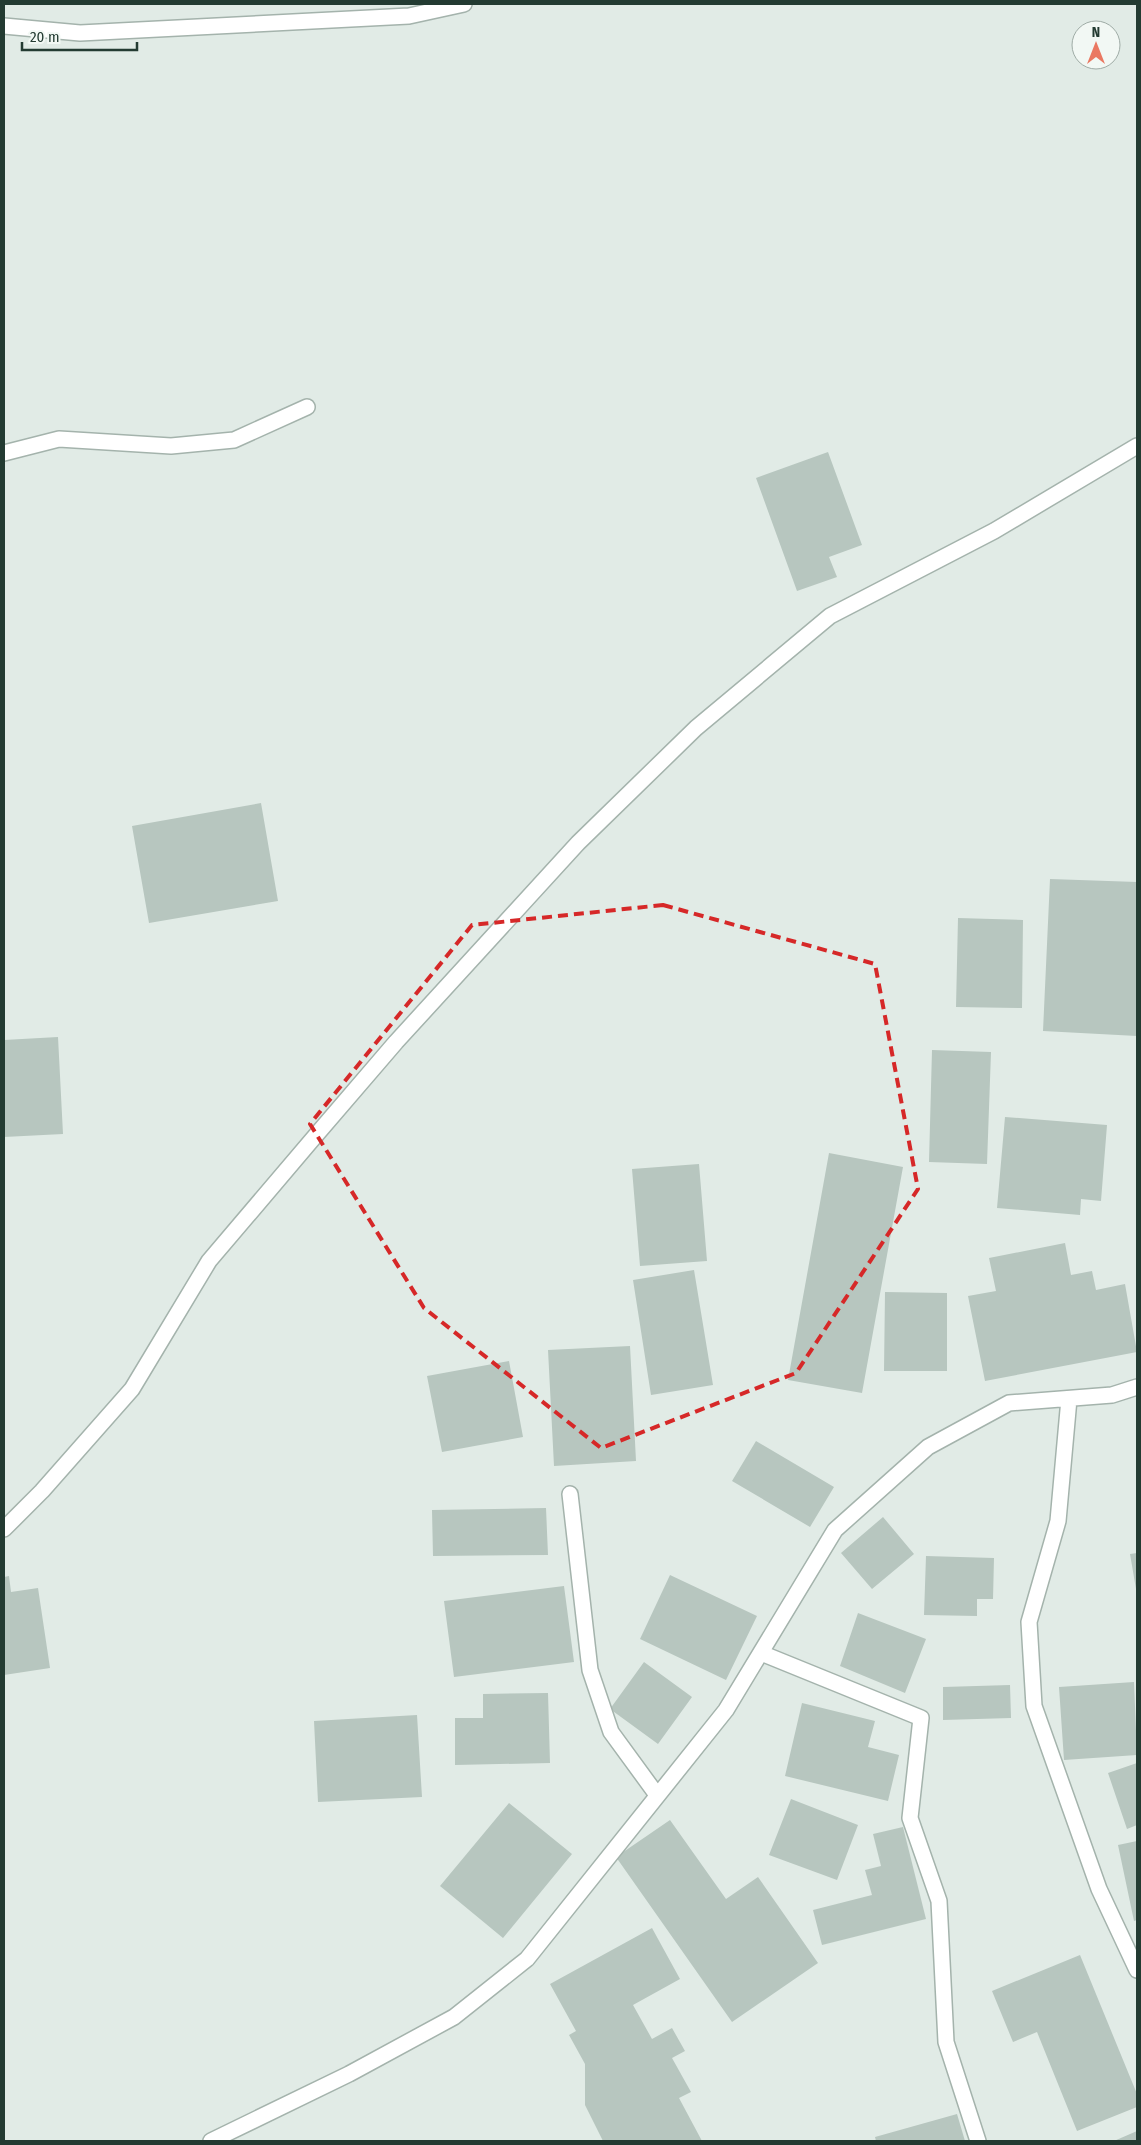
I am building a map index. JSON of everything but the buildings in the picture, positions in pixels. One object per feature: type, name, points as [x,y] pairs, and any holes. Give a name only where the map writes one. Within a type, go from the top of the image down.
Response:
[{"type":"street","points":[[4,26],[80,33],[409,16],[464,4]]},
{"type":"street","points":[[4,453],[59,439],[170,446],[234,440],[307,407]]},
{"type":"street","points":[[4,1529],[42,1491],[132,1389],[209,1261],[396,1042],[578,843],[696,728],[830,616],[994,531],[1137,446]]},
{"type":"street","points":[[211,2141],[349,2074],[454,2017],[527,1960],[726,1710],[836,1530],[928,1447],[1009,1403],[1112,1395],[1137,1387]]},
{"type":"street","points":[[1069,1399],[1058,1521],[1029,1622],[1034,1706],[1099,1889],[1137,1970]]},
{"type":"street","points":[[570,1494],[590,1670],[611,1732],[657,1795]]},
{"type":"street","points":[[761,1653],[921,1718],[910,1818],[939,1901],[946,2042],[978,2141]]},
{"type":"highlighted area","points":[[663,905],[875,964],[918,1189],[796,1373],[601,1448],[424,1308],[310,1124],[472,925]]}]
